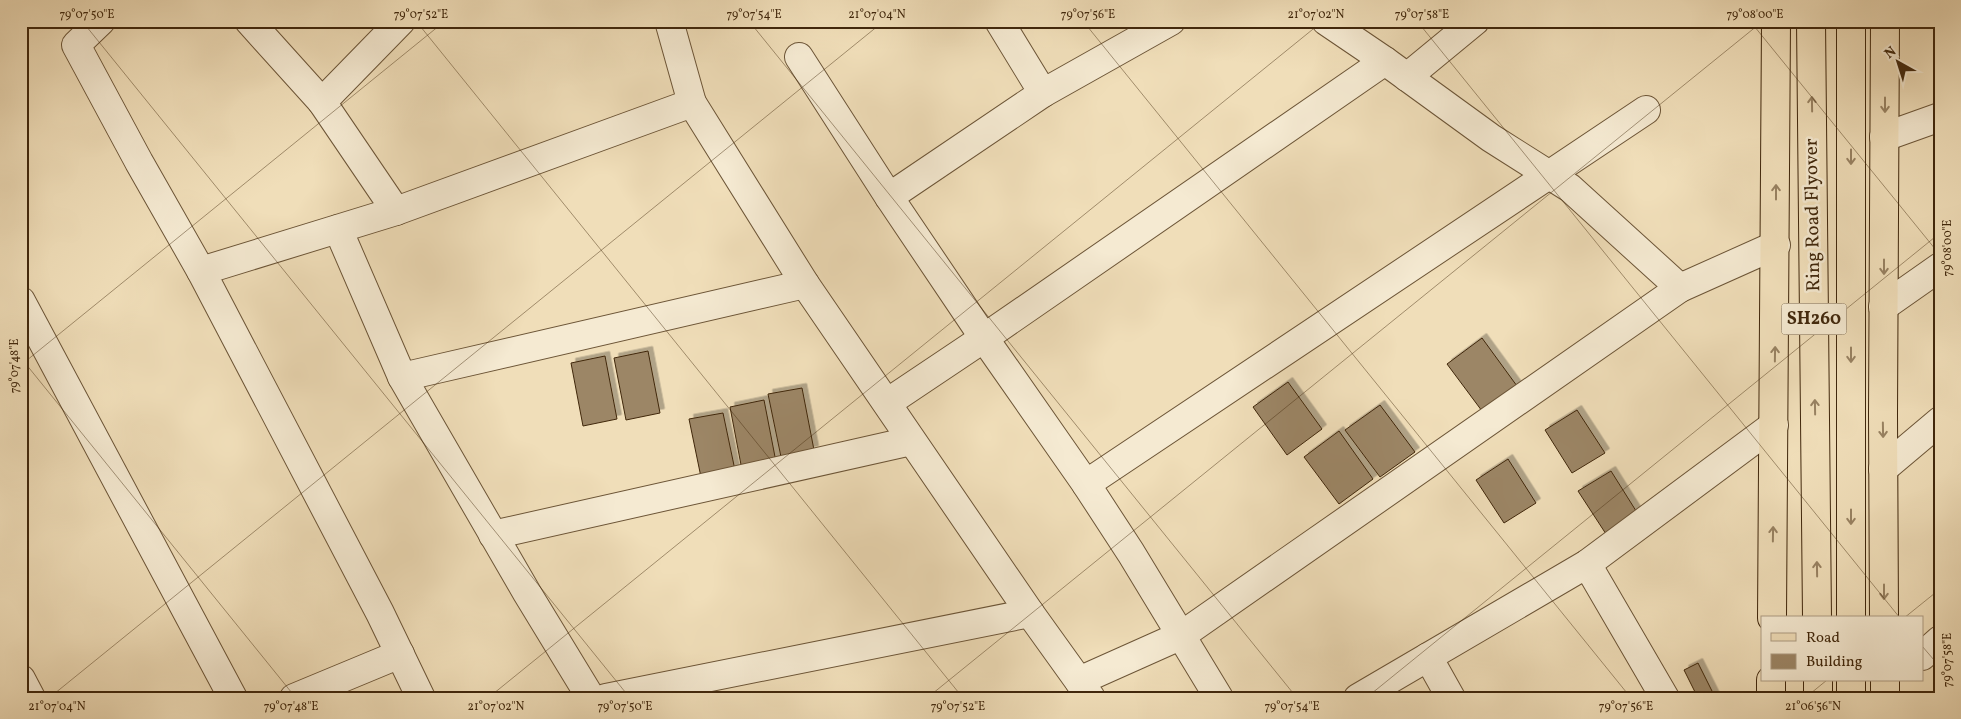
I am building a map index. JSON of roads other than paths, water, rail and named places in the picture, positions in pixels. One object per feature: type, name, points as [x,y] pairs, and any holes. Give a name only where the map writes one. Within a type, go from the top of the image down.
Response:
[{"type":"main road","points":[[1772,616],[1776,21]]},
{"type":"main road","name":"Ring Road Flyover","points":[[1811,21],[1817,616]]},
{"type":"main road","name":"Ring Road Flyover","points":[[1851,21],[1851,616]]},
{"type":"main road","points":[[1884,616],[1883,307],[1885,21]]},
{"type":"main road","points":[[1771,698],[1772,682]]},
{"type":"main road","points":[[1818,682],[1818,698]]},
{"type":"main road","points":[[1851,682],[1851,698]]},
{"type":"street","points":[[101,21],[76,45],[201,271],[376,604],[421,698]]},
{"type":"street","points":[[249,21],[322,102],[396,211]]},
{"type":"street","points":[[322,102],[401,21]]},
{"type":"street","points":[[669,21],[692,103],[805,284],[1030,614],[1085,690],[1182,635],[1680,288],[1776,245]]},
{"type":"street","points":[[999,21],[1043,93]]},
{"type":"street","points":[[889,197],[1043,93],[1171,21]]},
{"type":"street","points":[[1326,21],[1491,138],[1570,188],[1680,288]]},
{"type":"street","points":[[1407,77],[1475,21]]},
{"type":"street","points":[[799,57],[889,197],[1086,484],[1182,635],[1219,698]]},
{"type":"street","points":[[887,404],[1385,61]]},
{"type":"street","points":[[201,271],[396,211],[692,103]]},
{"type":"street","points":[[1086,484],[1646,110]]},
{"type":"street","points":[[1884,137],[1940,117]]},
{"type":"street","points":[[338,229],[402,377],[493,535],[591,698]]},
{"type":"street","points":[[1883,307],[1940,267]]},
{"type":"street","points":[[402,377],[805,284]]},
{"type":"street","points":[[21,302],[233,698]]},
{"type":"street","points":[[1883,469],[1940,421]]},
{"type":"street","points":[[1358,698],[1587,564],[1774,425]]},
{"type":"street","points":[[493,535],[911,441]]},
{"type":"street","points":[[1587,564],[1665,698]]},
{"type":"street","points":[[606,698],[1030,614]]},
{"type":"street","points":[[1924,654],[1940,640]]},
{"type":"street","points":[[294,698],[400,654]]},
{"type":"street","points":[[1428,656],[1451,698]]},
{"type":"street","points":[[21,679],[31,698]]}]
